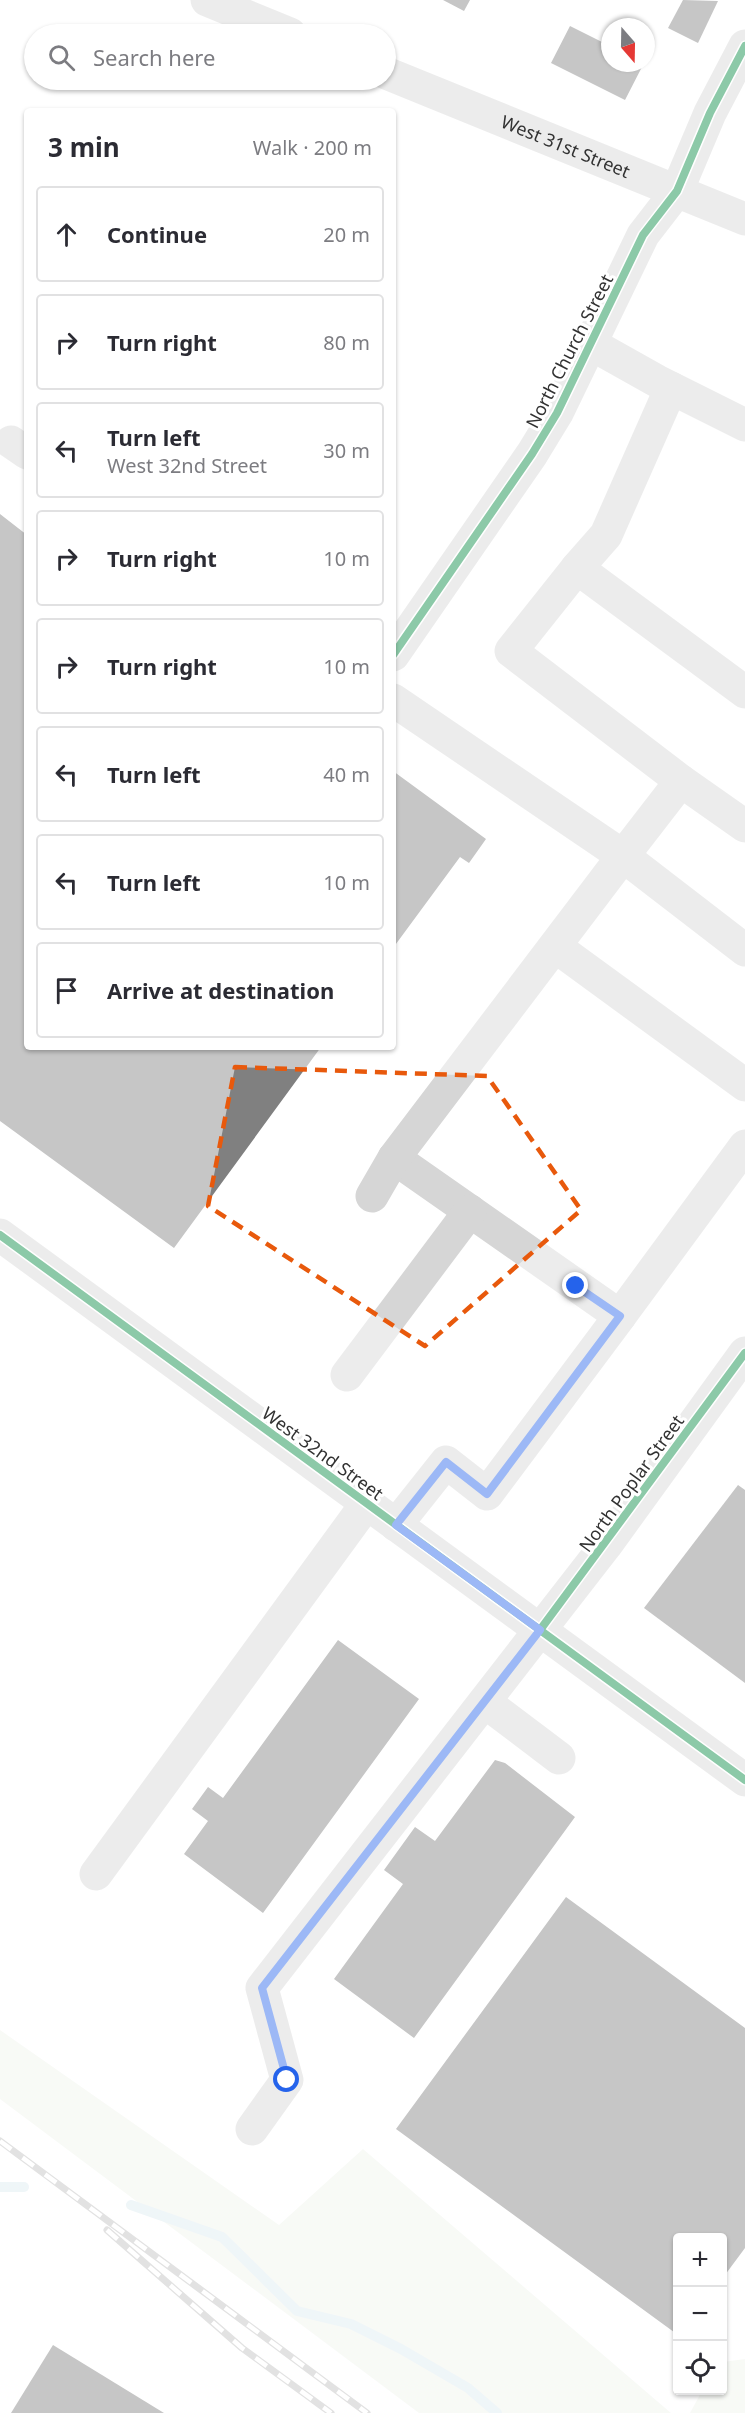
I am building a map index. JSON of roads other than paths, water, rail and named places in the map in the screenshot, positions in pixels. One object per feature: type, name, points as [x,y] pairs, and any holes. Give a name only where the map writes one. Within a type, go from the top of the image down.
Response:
[{"type":"street","points":[[207,0],[266,24]]},
{"type":"street","name":"North Church Street","points":[[396,651],[532,454],[557,413],[643,236],[677,191],[710,113],[745,46]]},
{"type":"street","name":"West 31st Street","points":[[396,77],[745,219]]},
{"type":"street","points":[[591,344],[670,388],[745,424]]},
{"type":"street","points":[[670,388],[606,535],[511,651],[681,781],[745,826]]},
{"type":"street","points":[[577,568],[745,692]]},
{"type":"street","points":[[396,702],[622,856],[745,950]]},
{"type":"street","points":[[372,1196],[394,1158],[681,781]]},
{"type":"street","points":[[556,946],[745,1085]]},
{"type":"street","points":[[394,1158],[620,1316]]},
{"type":"street","points":[[396,1525],[446,1462],[487,1494],[620,1316],[739,1166]]},
{"type":"street","points":[[347,1375],[470,1211]]},
{"type":"street","name":"West 32nd Street","points":[[0,1235],[745,1780]]},
{"type":"street","name":"North Poplar Street","points":[[252,2129],[287,2080],[262,1988],[540,1630],[745,1353]]},
{"type":"street","points":[[96,1874],[367,1503]]},
{"type":"street","points":[[485,1702],[559,1758]]},
{"type":"waterway","points":[[0,2187],[24,2187]]},
{"type":"waterway","points":[[131,2205],[222,2237],[297,2311],[351,2324],[401,2349],[468,2388],[497,2413]]},
{"type":"railway","points":[[0,2141],[367,2413]]},
{"type":"railway","points":[[107,2230],[242,2348],[331,2413]]}]
